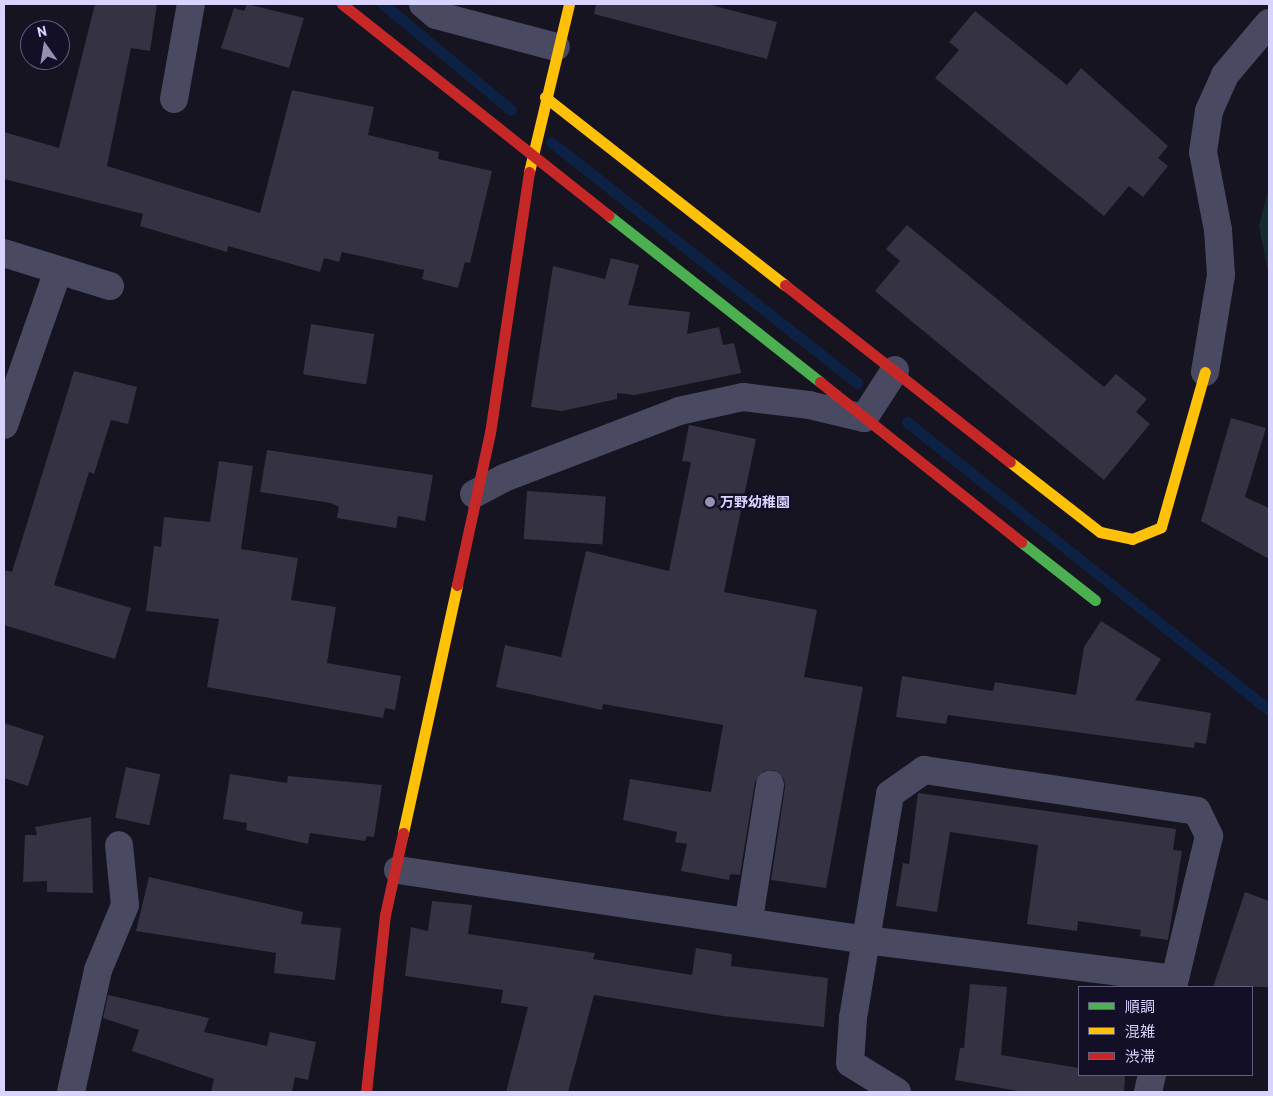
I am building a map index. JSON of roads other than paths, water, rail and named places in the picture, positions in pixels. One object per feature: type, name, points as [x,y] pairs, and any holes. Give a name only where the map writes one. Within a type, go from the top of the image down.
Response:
[{"type":"street","points":[[174,99],[191,4]]},
{"type":"street","points":[[342,4],[1095,600]]},
{"type":"street","points":[[423,4],[436,15],[556,47]]},
{"type":"street","points":[[366,1092],[385,915],[398,870],[474,494],[508,339],[532,153],[556,47],[569,4]]},
{"type":"street","points":[[545,96],[1100,532],[1132,538],[1161,527],[1205,372],[1221,275],[1218,230],[1203,152],[1209,110],[1225,75],[1269,23]]},
{"type":"street","points":[[4,253],[110,286]]},
{"type":"street","points":[[4,425],[58,271]]},
{"type":"street","points":[[864,418],[895,370]]},
{"type":"street","points":[[474,494],[504,478],[679,411],[743,397],[809,405],[864,418]]},
{"type":"street","points":[[398,870],[749,919],[866,940],[1174,983],[1209,836],[1197,811],[924,770],[890,794],[866,940],[850,1063],[897,1092]]},
{"type":"street","points":[[749,919],[770,785]]},
{"type":"street","points":[[71,1092],[98,970],[125,904],[119,845]]},
{"type":"street","points":[[1148,1092],[1152,1076]]},
{"type":"waterway","points":[[383,4],[511,110]]},
{"type":"waterway","points":[[551,142],[857,383]]},
{"type":"waterway","points":[[907,422],[1269,710]]},
{"type":"place","name":"万野幼稚園","points":[[710,502]]}]
